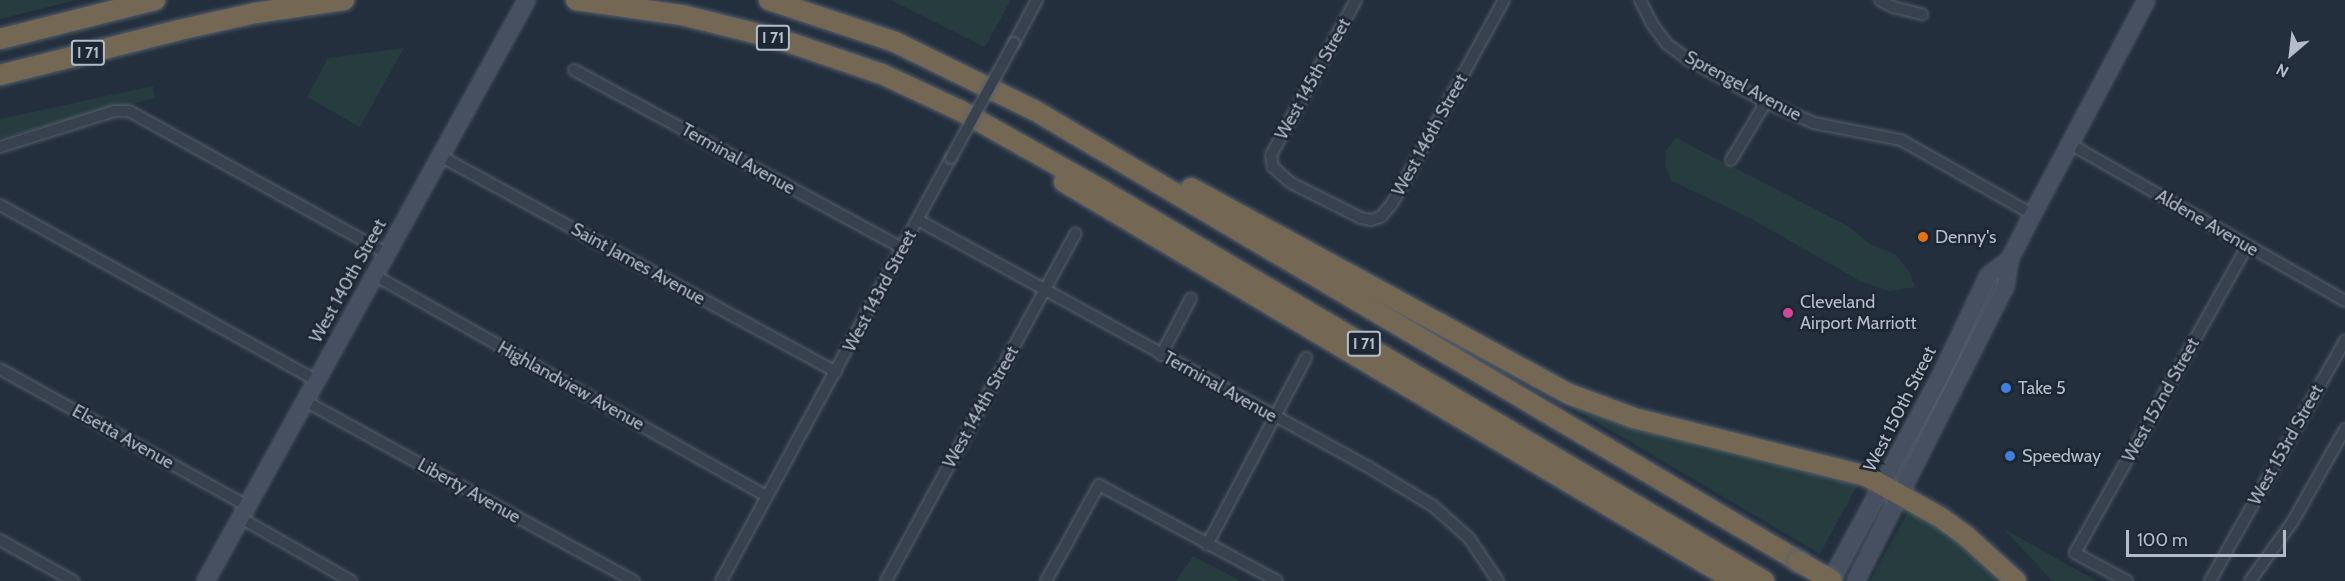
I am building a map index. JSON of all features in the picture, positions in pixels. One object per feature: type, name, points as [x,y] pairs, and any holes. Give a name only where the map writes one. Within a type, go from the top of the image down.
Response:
[{"type":"highway","name":"I 71","points":[[0,39],[155,0]]},
{"type":"highway","name":"I 71","points":[[0,75],[179,30],[255,14],[344,0]]},
{"type":"highway","name":"I 71","points":[[576,0],[682,15],[782,40],[882,74],[961,111],[1102,190],[1764,581]]},
{"type":"highway","name":"I 71","points":[[769,0],[895,42],[977,80],[1085,139],[1831,581]]},
{"type":"highway","points":[[961,111],[1083,194],[1735,581]]},
{"type":"highway","points":[[1085,139],[1220,202],[1569,394],[1634,418],[1866,476],[1892,489],[1966,536],[2016,581]]},
{"type":"main road","name":"West 140th Street","points":[[205,581],[526,0]]},
{"type":"main road","name":"West 150th Street","points":[[1855,581],[1938,380],[1988,275],[2009,259],[2146,0]]},
{"type":"main road","name":"West 150th Street","points":[[1831,581],[1892,489]]},
{"type":"street","name":"West 143rd Street","points":[[721,581],[1038,0]]},
{"type":"street","name":"West 145th Street","points":[[1327,202],[1291,183],[1273,166],[1271,155],[1356,0]]},
{"type":"street","name":"West 146th Street","points":[[1327,202],[1361,218],[1371,220],[1381,217],[1393,202],[1504,0]]},
{"type":"street","points":[[1880,0],[1893,7],[1922,14]]},
{"type":"street","name":"Sprengel Avenue","points":[[1643,1],[1652,24],[1667,44],[1689,60],[1766,102],[1814,123],[1901,140],[2032,214]]},
{"type":"street","name":"Terminal Avenue","points":[[574,70],[902,248]]},
{"type":"street","points":[[1731,160],[1766,102]]},
{"type":"street","points":[[0,147],[114,111],[129,111],[386,253]]},
{"type":"street","name":"Aldene Avenue","points":[[2070,144],[2345,301]]},
{"type":"street","name":"Saint James Avenue","points":[[440,156],[836,372]]},
{"type":"street","points":[[0,205],[316,380]]},
{"type":"street","name":"Terminal Avenue","points":[[918,220],[1370,468],[1432,506],[1469,538],[1498,581]]},
{"type":"street","name":"West 144th Street","points":[[890,580],[1076,233]]},
{"type":"street","name":"West 152nd Street","points":[[2127,581],[2075,553],[2247,247]]},
{"type":"street","name":"Highlandview Avenue","points":[[374,275],[768,496]]},
{"type":"street","points":[[1161,355],[1191,298]]},
{"type":"street","name":"West 153rd Street","points":[[2210,581],[2345,340]]},
{"type":"street","points":[[1207,544],[1306,358]]},
{"type":"street","name":"Elsetta Avenue","points":[[0,369],[242,511],[351,581]]},
{"type":"street","name":"Liberty Avenue","points":[[305,401],[634,581]]},
{"type":"street","points":[[2250,581],[2293,521],[2345,429]]},
{"type":"street","points":[[1046,581],[1099,485],[1277,581]]},
{"type":"street","points":[[0,540],[73,581]]},
{"type":"green space","points":[[0,0],[76,0],[0,19]]},
{"type":"green space","points":[[891,0],[1011,0],[985,47]]},
{"type":"green space","points":[[404,48],[360,127],[307,97],[328,58]]},
{"type":"green space","points":[[153,86],[155,98],[0,138],[0,119]]},
{"type":"green space","points":[[1676,138],[1848,226],[1870,244],[1895,254],[1910,273],[1915,287],[1889,291],[1860,281],[1746,216],[1672,181],[1665,166],[1666,150]]},
{"type":"green space","points":[[1564,397],[1859,482],[1820,554],[1561,401]]},
{"type":"green space","points":[[1909,510],[1944,531],[2000,581],[1870,581]]},
{"type":"green space","points":[[2004,529],[2097,581],[2052,581]]},
{"type":"green space","points":[[1193,556],[1241,581],[1176,581]]},
{"type":"place","name":"Denny's","points":[[1923,237]]},
{"type":"place","name":"Cleveland Airport Marriott","points":[[1788,313]]},
{"type":"place","name":"Take 5","points":[[2006,388]]},
{"type":"place","name":"Speedway","points":[[2010,456]]}]
